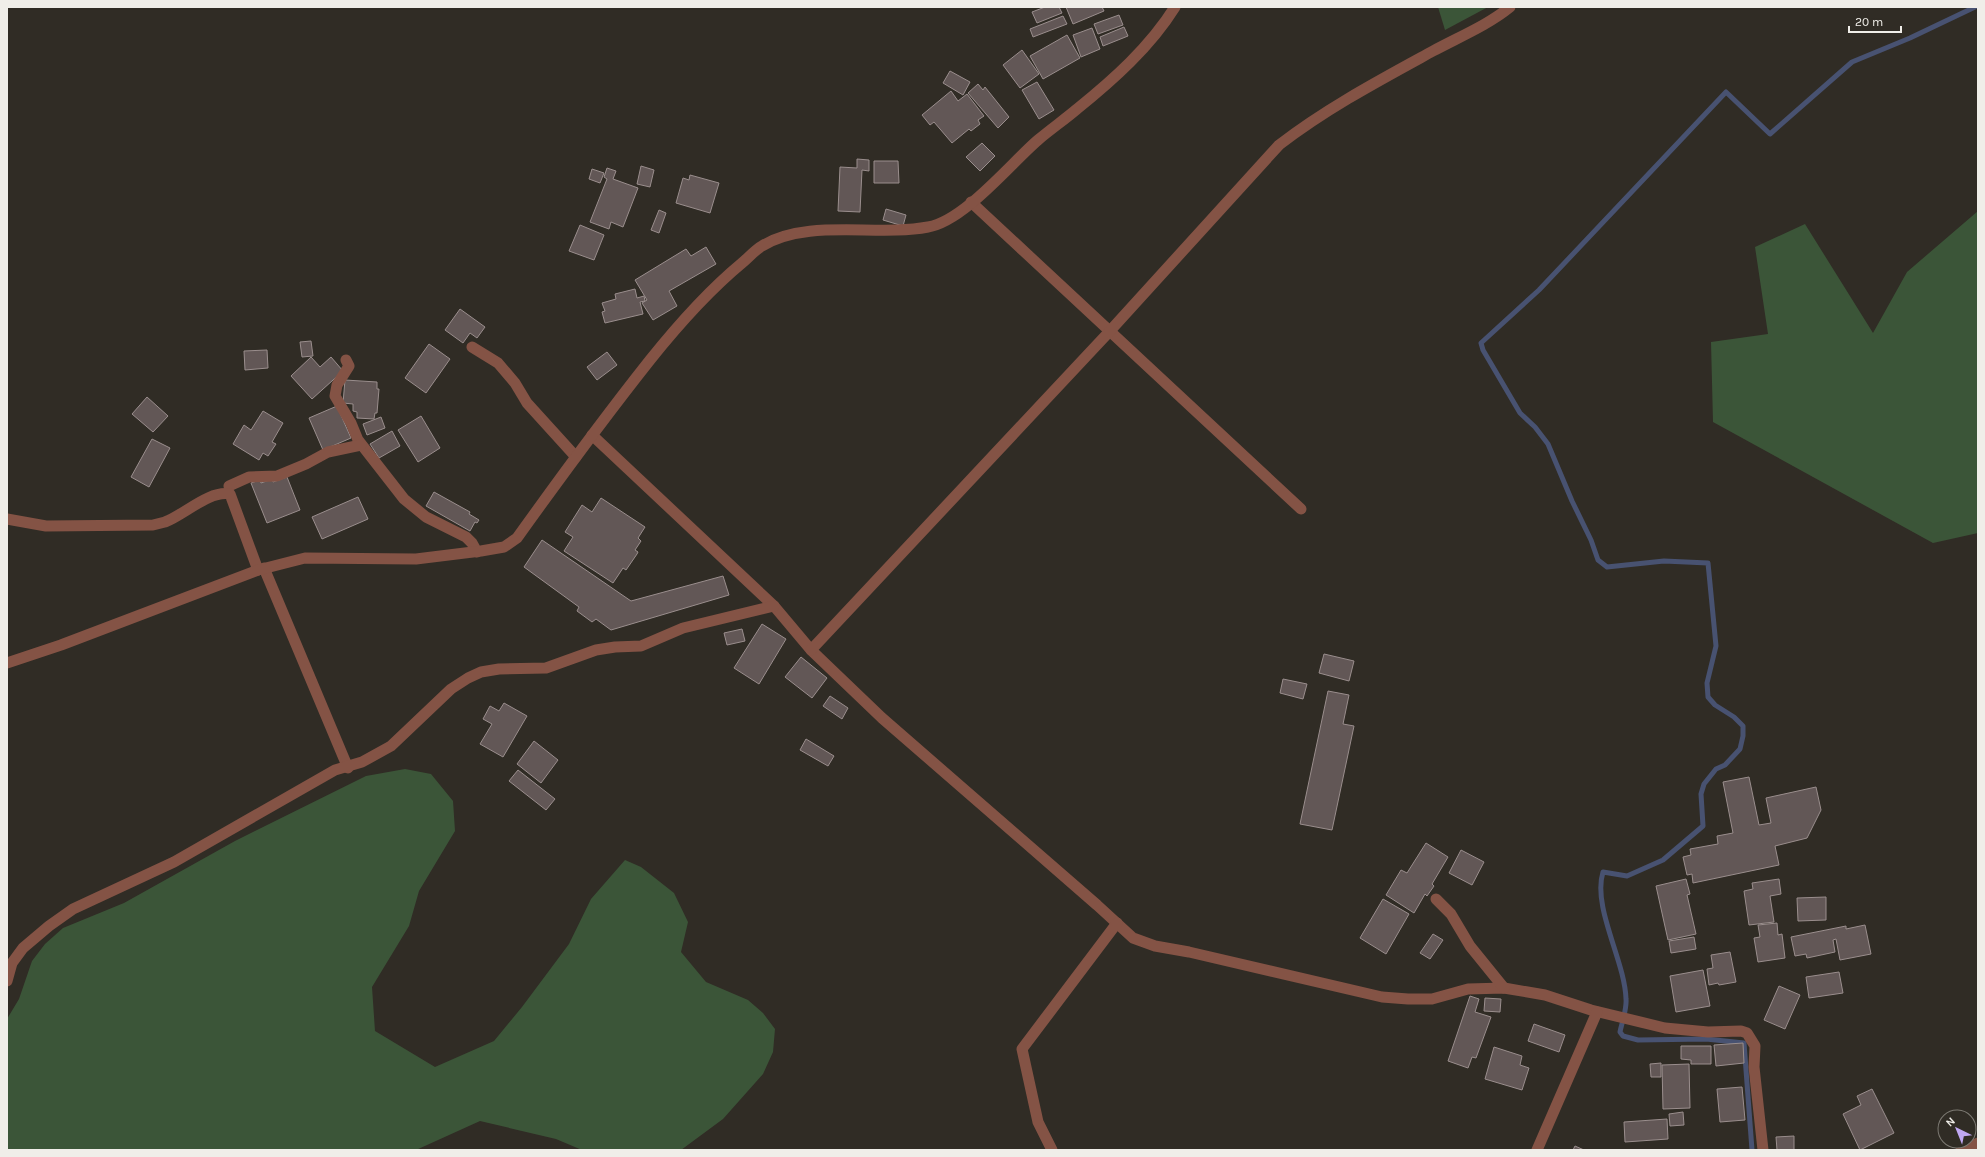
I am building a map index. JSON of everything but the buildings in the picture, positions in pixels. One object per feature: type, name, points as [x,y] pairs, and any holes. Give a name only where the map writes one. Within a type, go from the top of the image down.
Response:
[{"type":"street","points":[[7,662],[62,645],[261,569],[305,558],[416,559],[477,552],[504,547],[518,538],[592,435],[696,305],[760,246],[791,234],[818,231],[886,231],[931,227],[947,220],[971,202],[1039,139],[1077,109],[1128,64],[1160,28],[1175,7]]},
{"type":"street","points":[[811,650],[1109,332],[1279,145],[1303,126],[1373,84],[1484,24],[1510,7]]},
{"type":"street","points":[[971,202],[1301,509]]},
{"type":"street","points":[[472,347],[498,363],[515,383],[527,403],[576,457]]},
{"type":"street","points":[[346,360],[349,366],[337,385],[335,396],[346,414],[361,445],[407,502],[426,517],[466,537],[472,543],[477,552]]},
{"type":"street","points":[[592,435],[774,606],[811,650],[882,718],[1133,938],[1155,946],[1189,952],[1382,997],[1432,999],[1468,989],[1504,988],[1545,995],[1597,1012],[1665,1028],[1708,1032],[1741,1032],[1747,1034],[1755,1046],[1754,1067],[1763,1150]]},
{"type":"street","points":[[229,486],[249,477],[277,476],[306,464],[328,452],[361,445]]},
{"type":"street","points":[[7,519],[46,526],[153,524],[165,522],[197,504],[226,493],[230,494],[348,768]]},
{"type":"street","points":[[7,981],[12,963],[23,948],[49,926],[73,909],[174,862],[335,770],[348,768],[377,755],[391,746],[451,689],[468,678],[481,672],[499,669],[546,668],[596,650],[615,647],[641,646],[683,628],[774,606]]},
{"type":"street","points":[[1436,899],[1451,914],[1470,946],[1504,988]]},
{"type":"street","points":[[1052,1150],[1038,1122],[1022,1049],[1117,923]]},
{"type":"street","points":[[1537,1150],[1597,1012]]},
{"type":"street","points":[[1961,1150],[1978,1143]]},
{"type":"green space","points":[[1438,7],[1488,7],[1445,30]]},
{"type":"green space","points":[[1978,211],[1978,533],[1933,543],[1713,422],[1711,342],[1768,334],[1755,247],[1805,224],[1873,333],[1907,272]]},
{"type":"green space","points":[[405,769],[431,774],[453,801],[455,831],[419,891],[409,926],[372,987],[375,1031],[435,1067],[494,1041],[522,1007],[569,944],[591,899],[625,860],[641,867],[674,893],[688,922],[681,952],[706,982],[748,1000],[763,1013],[775,1029],[773,1052],[763,1074],[723,1119],[681,1150],[582,1150],[556,1139],[480,1121],[416,1150],[7,1150],[7,1019],[19,999],[32,961],[45,944],[63,928],[124,903],[235,841],[366,776]]},
{"type":"waterway","points":[[1752,1150],[1744,1043],[1706,1039],[1638,1040],[1623,1036],[1620,1032],[1626,1007],[1624,984],[1605,918],[1602,901],[1601,886],[1603,872],[1627,876],[1663,860],[1703,826],[1701,794],[1704,784],[1716,769],[1725,765],[1740,749],[1743,736],[1743,726],[1734,717],[1715,705],[1708,697],[1707,683],[1716,646],[1708,563],[1664,561],[1607,567],[1598,560],[1591,540],[1572,501],[1548,444],[1535,427],[1520,413],[1483,350],[1481,343],[1539,290],[1726,92],[1770,134],[1852,62],[1910,38],[1975,7]]}]
